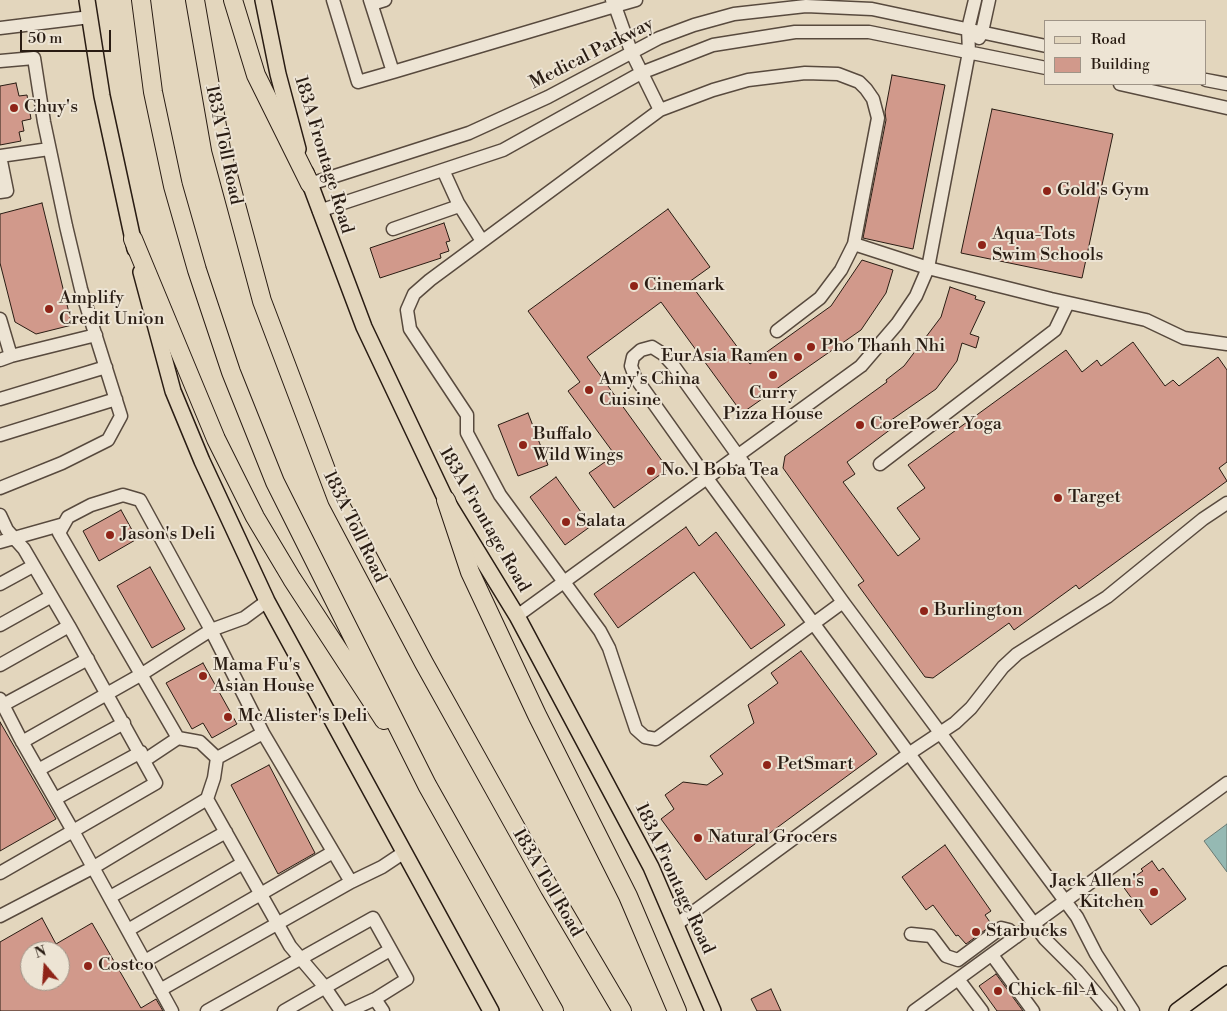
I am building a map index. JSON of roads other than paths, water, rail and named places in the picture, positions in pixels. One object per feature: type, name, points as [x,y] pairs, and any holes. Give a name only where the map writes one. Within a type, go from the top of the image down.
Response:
[{"type":"highway","points":[[141,0],[152,92],[173,186],[197,270],[230,372],[275,482],[427,785],[554,1011]]},
{"type":"highway","name":"183A Toll Road","points":[[195,0],[221,149],[262,301],[337,499],[424,663],[545,881],[622,1011]]},
{"type":"highway","points":[[233,0],[256,76],[310,184]]},
{"type":"highway","points":[[133,239],[216,439],[255,517],[292,579],[427,785]]},
{"type":"highway","points":[[446,500],[470,572],[537,715],[628,896],[677,1011]]},
{"type":"main road","points":[[87,0],[102,96],[133,239],[154,329],[173,391],[202,461],[267,601],[491,1011]]},
{"type":"main road","name":"183A Frontage Road","points":[[263,0],[278,74],[310,184],[364,327],[446,500],[517,616],[651,867],[714,1011]]},
{"type":"main road","points":[[1177,1011],[1227,974]]},
{"type":"street","points":[[333,0],[358,82],[614,3],[636,0]]},
{"type":"street","points":[[386,0],[371,2],[393,72]]},
{"type":"street","points":[[517,616],[737,454],[861,366],[897,324],[916,296],[928,268],[969,52],[968,29],[975,0]]},
{"type":"street","points":[[969,52],[982,32],[989,0]]},
{"type":"street","points":[[614,3],[631,51],[660,110]]},
{"type":"street","name":"Medical Parkway","points":[[310,184],[469,133],[499,121],[548,97],[631,51],[694,25],[734,14],[806,6],[872,9],[1044,46]]},
{"type":"street","points":[[0,28],[90,17]]},
{"type":"street","points":[[319,211],[503,150],[641,73],[713,46],[795,32],[870,32],[1044,68]]},
{"type":"street","points":[[0,61],[34,58],[49,149],[81,288],[121,416],[108,440],[62,463],[0,488]]},
{"type":"street","points":[[777,331],[820,298],[841,270],[854,244],[878,118],[873,99],[859,82],[838,74],[783,75],[728,86],[660,110],[482,241],[414,294],[407,310],[410,329],[467,415],[467,434],[500,495],[600,631],[609,648],[636,729],[645,736],[656,739],[843,602]]},
{"type":"street","points":[[1207,80],[1227,84]]},
{"type":"street","points":[[1124,85],[1227,108]]},
{"type":"street","points":[[0,192],[7,191],[0,156],[49,149]]},
{"type":"street","points":[[443,170],[459,206],[482,241]]},
{"type":"street","points":[[393,229],[459,206]]},
{"type":"street","points":[[854,244],[928,268],[1068,303],[1146,320],[1184,338],[1227,344]]},
{"type":"street","points":[[880,464],[1055,330],[1068,303]]},
{"type":"street","points":[[0,319],[6,358],[96,335]]},
{"type":"street","points":[[1111,1011],[1077,971],[1053,949],[1034,924],[706,477],[636,377],[631,366],[633,357],[641,350],[652,347],[663,354],[843,602],[1082,925],[1096,954],[1133,1011]]},
{"type":"street","points":[[0,399],[106,367]]},
{"type":"street","points":[[0,435],[116,399]]},
{"type":"street","points":[[178,738],[59,533],[68,517],[99,502],[123,494],[140,500],[211,630],[263,733],[351,882]]},
{"type":"street","points":[[677,924],[941,732],[971,708],[1003,667],[1017,654],[1114,592],[1202,519],[1227,503]]},
{"type":"street","points":[[0,515],[6,530],[24,549],[50,597],[69,626],[143,756],[156,783],[0,873]]},
{"type":"street","points":[[0,542],[64,524]]},
{"type":"street","points":[[0,584],[33,566]]},
{"type":"street","points":[[0,625],[50,597]]},
{"type":"street","points":[[22,742],[142,674],[211,630],[244,618],[267,601]]},
{"type":"street","points":[[0,665],[69,626]]},
{"type":"street","points":[[88,659],[2,702],[22,742],[94,867],[172,1011]]},
{"type":"street","points":[[38,770],[124,723]]},
{"type":"street","points":[[217,758],[263,733]]},
{"type":"street","points":[[55,799],[178,738],[200,742],[217,758]]},
{"type":"street","points":[[0,916],[94,867],[207,799],[214,778],[217,758]]},
{"type":"street","points":[[914,1011],[1227,783]]},
{"type":"street","points":[[207,799],[290,946],[326,988],[341,1011]]},
{"type":"street","points":[[110,896],[226,832]]},
{"type":"street","points":[[145,961],[334,852]]},
{"type":"street","points":[[160,990],[279,925],[404,853]]},
{"type":"street","points":[[128,930],[244,863]]},
{"type":"street","points":[[207,1011],[373,918],[407,978],[375,999],[349,1011]]},
{"type":"street","points":[[911,934],[931,936],[946,956],[958,960],[1002,928],[1009,930],[1016,937]]},
{"type":"street","points":[[284,1011],[390,950]]},
{"type":"street","points":[[992,955],[1033,1011]]},
{"type":"street","points":[[958,979],[982,1011]]},
{"type":"street","points":[[375,999],[383,1011]]},
{"type":"water","points":[[1227,824],[1227,872],[1204,841]]},
{"type":"place","name":"Chuy's","points":[[14,108]]},
{"type":"place","name":"Gold's Gym","points":[[1047,191]]},
{"type":"place","name":"Aqua-Tots Swim Schools","points":[[982,245]]},
{"type":"place","name":"Cinemark","points":[[634,286]]},
{"type":"place","name":"Amplify Credit Union","points":[[49,309]]},
{"type":"place","name":"Pho Thanh Nhi","points":[[811,347]]},
{"type":"place","name":"EurAsia Ramen","points":[[798,357]]},
{"type":"place","name":"Curry Pizza House","points":[[773,375]]},
{"type":"place","name":"Amy's China Cuisine","points":[[589,390]]},
{"type":"place","name":"CorePower Yoga","points":[[860,425]]},
{"type":"place","name":"Buffalo Wild Wings","points":[[523,445]]},
{"type":"place","name":"No. 1 Boba Tea","points":[[651,471]]},
{"type":"place","name":"Target","points":[[1058,498]]},
{"type":"place","name":"Salata","points":[[566,522]]},
{"type":"place","name":"Jason's Deli","points":[[110,535]]},
{"type":"place","name":"Burlington","points":[[924,611]]},
{"type":"place","name":"Mama Fu's Asian House","points":[[203,676]]},
{"type":"place","name":"McAlister's Deli","points":[[228,717]]},
{"type":"place","name":"PetSmart","points":[[767,765]]},
{"type":"place","name":"Natural Grocers","points":[[698,838]]},
{"type":"place","name":"Jack Allen's Kitchen","points":[[1154,892]]},
{"type":"place","name":"Starbucks","points":[[976,932]]},
{"type":"place","name":"Costco","points":[[88,966]]},
{"type":"place","name":"Chick-fil-A","points":[[998,991]]}]
